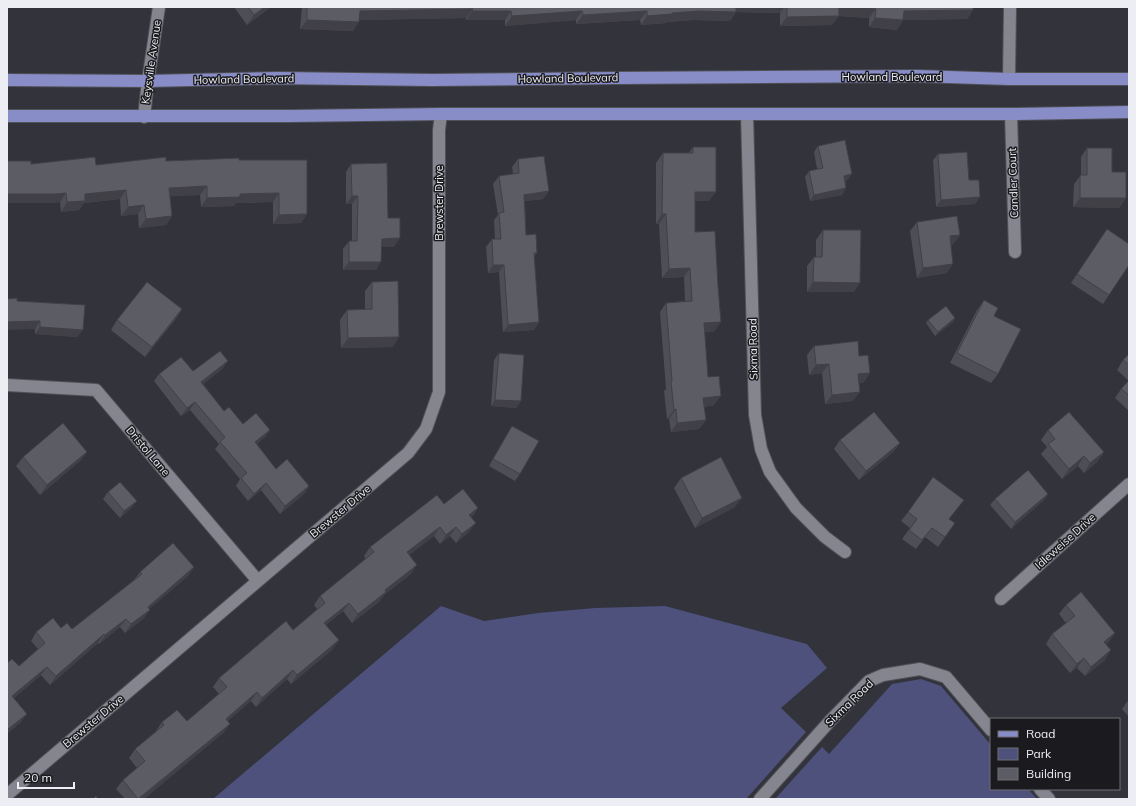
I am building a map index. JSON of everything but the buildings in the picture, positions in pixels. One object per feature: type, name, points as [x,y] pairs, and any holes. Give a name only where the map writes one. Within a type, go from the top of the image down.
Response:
[{"type":"main road","name":"Howland Boulevard","points":[[7,80],[278,78],[432,80],[917,76],[1010,79],[1129,79]]},
{"type":"main road","points":[[7,116],[144,117],[441,114],[1011,114],[1129,112]]},
{"type":"street","name":"Keysville Avenue","points":[[144,117],[159,7]]},
{"type":"street","points":[[1010,7],[1010,79]]},
{"type":"street","name":"Brewster Drive","points":[[7,795],[408,453],[426,429],[439,392],[439,130],[441,114]]},
{"type":"street","name":"Sixma Road","points":[[747,114],[755,415],[761,449],[770,472],[796,508],[825,537],[845,552]]},
{"type":"street","name":"Candler Court","points":[[1011,114],[1015,252]]},
{"type":"street","name":"Dristol Lane","points":[[7,386],[96,390],[258,581]]},
{"type":"street","name":"Idleweise Drive","points":[[1001,598],[1129,484]]},
{"type":"street","name":"Sixma Road","points":[[760,799],[839,711],[869,681],[883,675],[920,669],[946,677],[990,729]]},
{"type":"street","points":[[1041,790],[1049,799]]},
{"type":"green space","points":[[441,606],[484,621],[538,613],[595,608],[665,606],[807,644],[827,668],[781,708],[806,732],[746,799],[213,799]]},
{"type":"green space","points":[[921,679],[941,686],[990,744],[990,790],[1029,790],[1037,799],[775,799],[822,747],[829,754],[892,684]]}]
